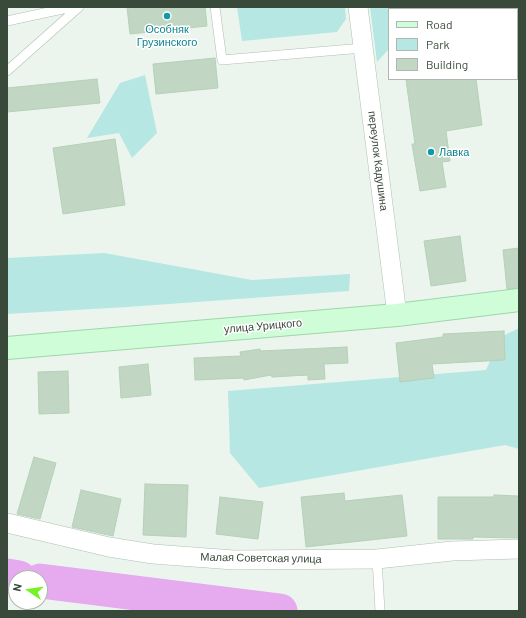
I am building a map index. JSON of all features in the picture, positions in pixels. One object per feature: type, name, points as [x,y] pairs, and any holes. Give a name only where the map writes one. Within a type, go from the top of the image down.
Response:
[{"type":"main road","name":"улица Урицкого","points":[[7,348],[397,315],[519,300]]},
{"type":"street","name":"переулок Кадушина","points":[[358,7],[397,315]]},
{"type":"street","name":"Малая Советская улица","points":[[7,523],[109,547],[153,554],[234,560],[377,559],[452,551],[519,549]]},
{"type":"lane","points":[[7,21],[72,7]]},
{"type":"lane","points":[[7,71],[79,7]]},
{"type":"lane","points":[[215,7],[222,60],[363,48]]},
{"type":"lane","points":[[377,559],[380,611]]},
{"type":"green space","points":[[237,7],[345,7],[346,19],[337,32],[242,41]]},
{"type":"green space","points":[[370,7],[388,7],[388,50],[377,62]]},
{"type":"green space","points":[[145,75],[157,133],[132,158],[119,133],[87,138],[120,83]]},
{"type":"green space","points":[[104,253],[252,280],[350,274],[349,291],[7,314],[7,258]]},
{"type":"green space","points":[[519,328],[519,449],[505,445],[259,488],[230,453],[228,391],[486,370],[501,337]]},
{"type":"building","name":"Особняк Грузинского","points":[[127,7],[205,7],[207,26],[130,34]]},
{"type":"building","points":[[215,58],[218,88],[156,94],[153,64]]},
{"type":"building","points":[[97,79],[100,103],[7,112],[7,88]]},
{"type":"building","points":[[406,80],[476,80],[482,125],[446,131],[450,161],[442,162],[446,187],[420,191],[412,144],[415,144]]},
{"type":"building","points":[[115,139],[125,205],[63,214],[53,148]]},
{"type":"building","points":[[460,236],[466,281],[431,286],[424,241]]},
{"type":"building","points":[[519,248],[519,288],[507,289],[503,250]]},
{"type":"building","points":[[504,331],[505,360],[432,364],[434,378],[400,382],[396,343],[443,337],[443,334]]},
{"type":"building","points":[[347,347],[348,363],[324,364],[325,379],[308,380],[308,375],[272,377],[271,375],[244,380],[244,378],[195,380],[194,358],[241,356],[240,352],[260,349],[260,351]]},
{"type":"building","points":[[148,364],[151,395],[121,398],[119,367]]},
{"type":"building","points":[[68,371],[69,413],[39,414],[38,372]]},
{"type":"building","points":[[34,457],[56,463],[40,519],[17,514]]},
{"type":"building","points":[[145,484],[188,485],[186,537],[143,535]]},
{"type":"building","points":[[81,490],[121,499],[113,536],[72,527]]},
{"type":"building","points":[[344,493],[345,501],[402,495],[407,536],[306,547],[301,497]]},
{"type":"building","points":[[494,495],[519,496],[519,538],[473,537],[473,539],[438,539],[438,497],[494,497]]},
{"type":"building","points":[[220,497],[263,502],[258,539],[216,534]]},
{"type":"waterway","points":[[48,582],[280,611]]},
{"type":"place","name":"Особняк Грузинского","points":[[167,16]]},
{"type":"place","name":"Лавка","points":[[431,152]]}]
